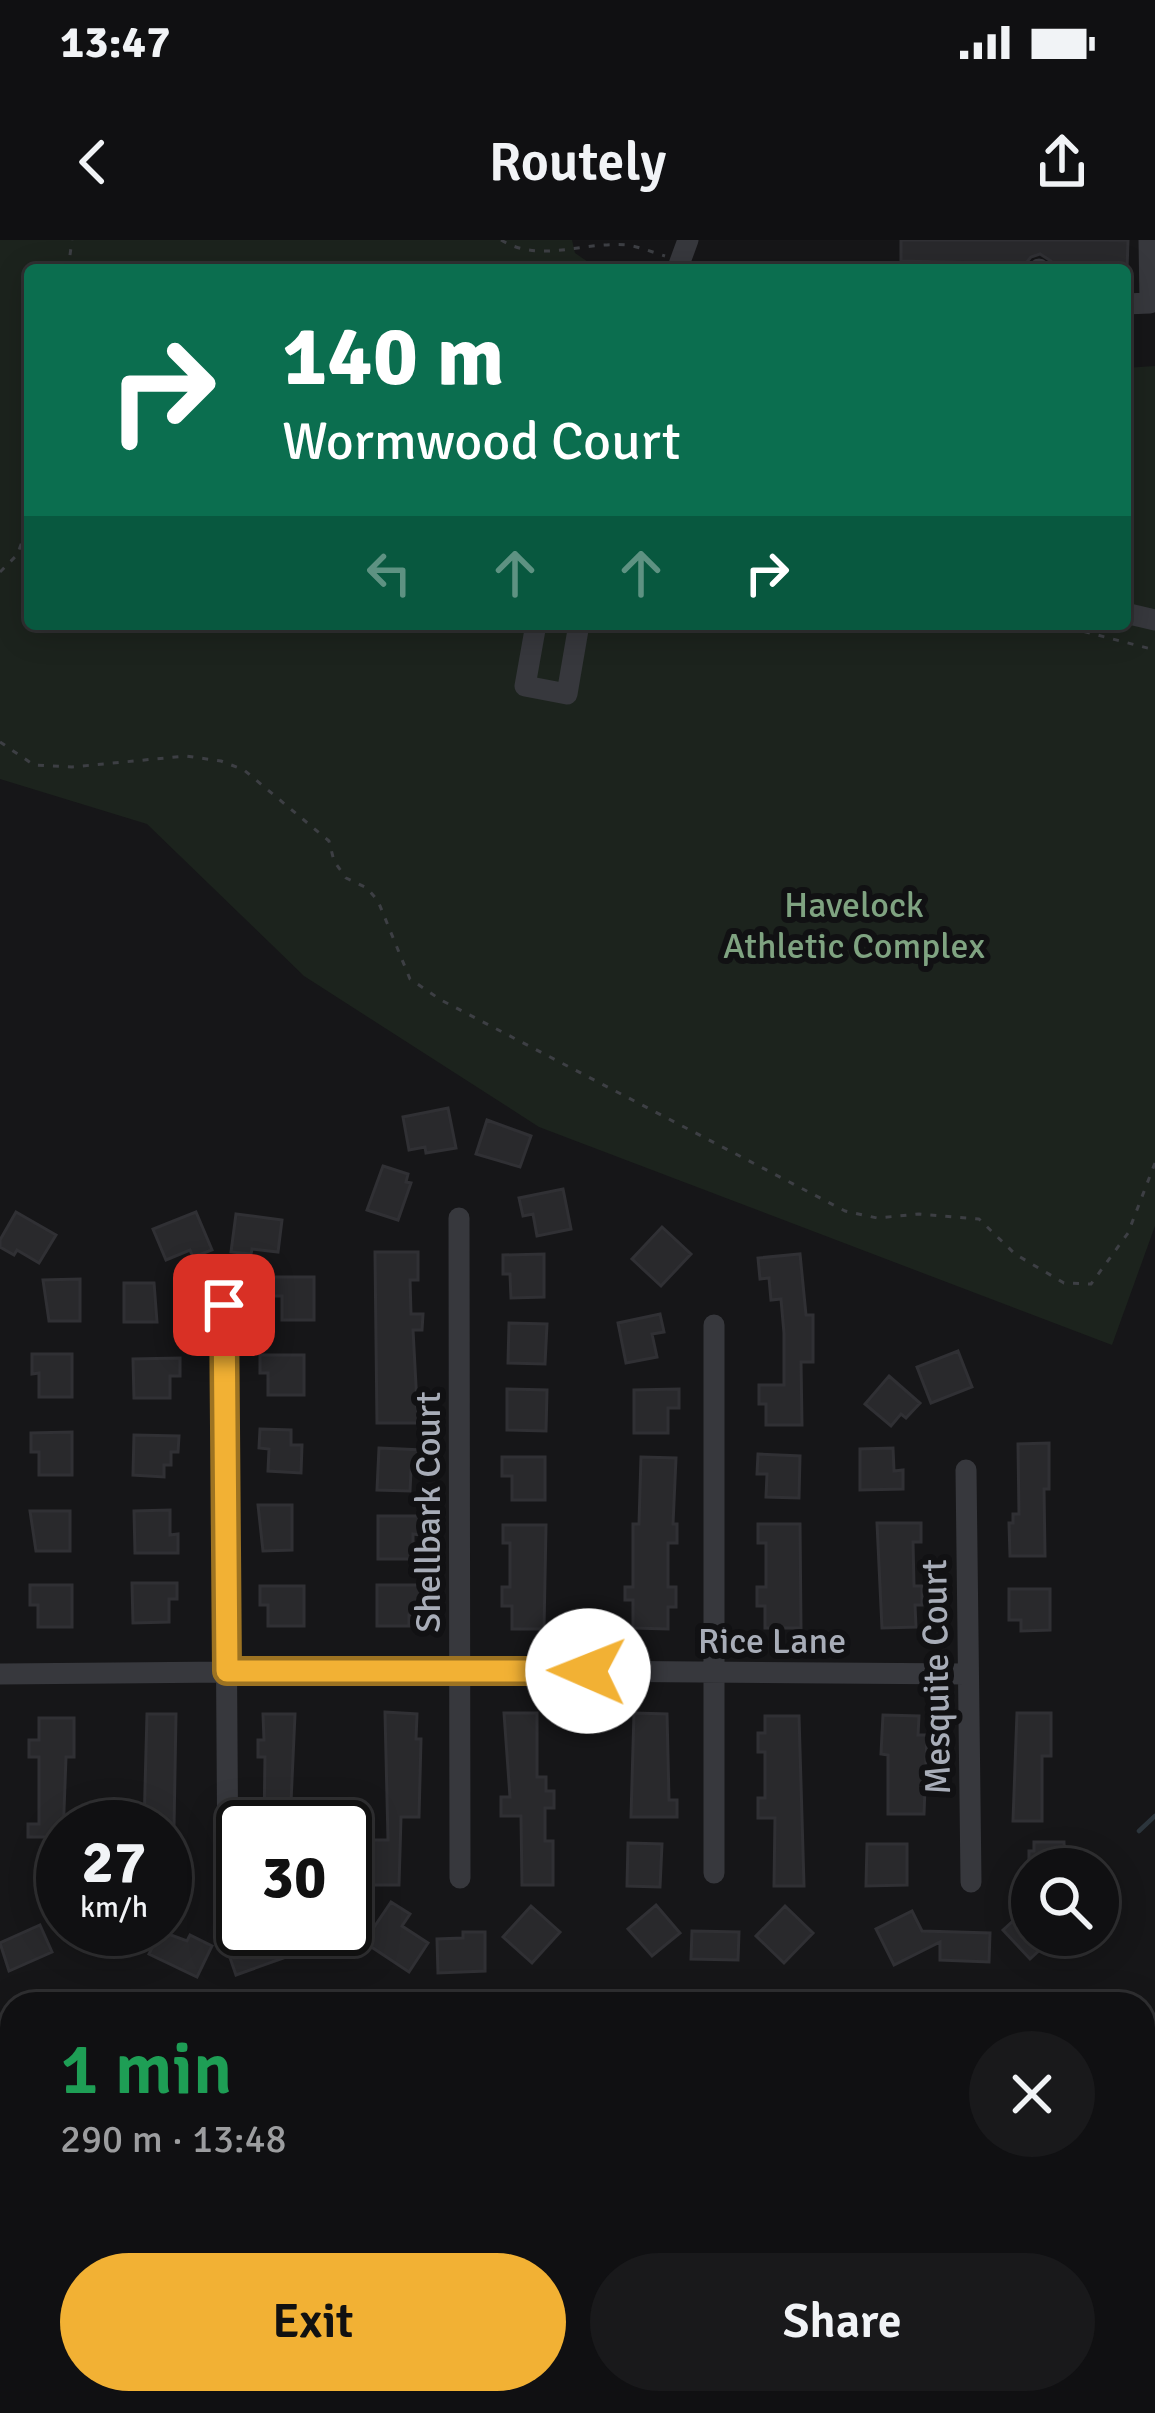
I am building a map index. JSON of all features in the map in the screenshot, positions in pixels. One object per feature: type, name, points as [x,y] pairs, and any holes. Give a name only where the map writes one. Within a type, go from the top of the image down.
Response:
[{"type":"street","points":[[1131,304],[1150,303],[1149,240]]},
{"type":"street","points":[[535,630],[525,686],[566,694],[577,630]]},
{"type":"street","name":"Shellbark Court","points":[[459,1218],[460,1878]]},
{"type":"street","points":[[224,1305],[228,1800]]},
{"type":"street","points":[[714,1325],[714,1873]]},
{"type":"street","name":"Mesquite Court","points":[[966,1470],[971,1882]]},
{"type":"street","name":"Rice Lane","points":[[0,1674],[460,1670],[967,1674]]},
{"type":"path","points":[[500,240],[518,250],[535,252],[623,245],[682,257]]},
{"type":"path","points":[[0,572],[17,555],[24,537]]},
{"type":"path","points":[[1078,630],[1155,650]]},
{"type":"path","points":[[0,742],[34,766],[72,767],[152,757],[221,760],[244,770],[309,822],[328,842],[346,878],[367,888],[378,901],[410,979],[441,1000],[845,1210],[877,1218],[919,1214],[979,1219],[1016,1254],[1064,1283],[1091,1284],[1128,1233],[1155,1163]]},
{"type":"green space","name":"Havelock Athletic Complex","points":[[0,240],[572,240],[575,253],[591,264],[24,264],[24,630],[1131,630],[1131,368],[1155,366],[1155,1226],[1112,1345],[539,1127],[304,976],[147,824],[0,779]]},
{"type":"building","points":[[901,240],[1128,240],[1127,264],[1052,264],[1040,254],[1025,264],[901,261]]},
{"type":"building","points":[[448,1108],[456,1148],[426,1153],[425,1147],[409,1150],[403,1117]]},
{"type":"building","points":[[487,1120],[531,1136],[520,1167],[476,1154]]},
{"type":"building","points":[[383,1166],[408,1174],[406,1182],[411,1183],[398,1220],[367,1210]]},
{"type":"building","points":[[563,1189],[571,1229],[537,1236],[533,1214],[523,1216],[519,1198]]},
{"type":"building","points":[[16,1212],[56,1235],[39,1263],[17,1250],[14,1255],[0,1247]]},
{"type":"building","points":[[196,1212],[212,1250],[193,1257],[190,1250],[166,1260],[153,1229]]},
{"type":"building","points":[[236,1214],[282,1220],[278,1252],[231,1252]]},
{"type":"building","points":[[662,1227],[691,1254],[661,1286],[632,1259]]},
{"type":"building","points":[[375,1252],[418,1252],[418,1280],[410,1280],[411,1314],[423,1314],[422,1330],[413,1330],[418,1423],[377,1423]]},
{"type":"building","points":[[544,1254],[544,1297],[511,1298],[503,1255]]},
{"type":"building","points":[[800,1254],[806,1315],[813,1315],[813,1362],[801,1362],[802,1425],[766,1425],[766,1404],[759,1404],[759,1385],[784,1385],[784,1333],[781,1299],[771,1300],[769,1278],[760,1279],[758,1258]]},
{"type":"building","points":[[273,1277],[314,1277],[314,1320],[282,1320],[282,1296],[273,1296]]},
{"type":"building","points":[[80,1279],[80,1321],[49,1321],[43,1280]]},
{"type":"building","points":[[124,1283],[154,1283],[157,1322],[124,1322]]},
{"type":"building","points":[[660,1314],[664,1332],[652,1334],[657,1357],[626,1363],[618,1323]]},
{"type":"building","points":[[509,1323],[547,1324],[545,1364],[508,1363]]},
{"type":"building","points":[[958,1351],[972,1387],[931,1403],[917,1367]]},
{"type":"building","points":[[32,1354],[72,1354],[72,1397],[39,1397],[39,1373],[32,1374]]},
{"type":"building","points":[[260,1355],[304,1355],[304,1395],[268,1395],[268,1373],[260,1373]]},
{"type":"building","points":[[180,1358],[180,1376],[170,1376],[170,1398],[134,1398],[133,1359]]},
{"type":"building","points":[[889,1376],[920,1403],[891,1426],[865,1404]]},
{"type":"building","points":[[507,1389],[547,1390],[546,1431],[507,1430]]},
{"type":"building","points":[[679,1389],[679,1408],[668,1408],[668,1433],[634,1433],[634,1390]]},
{"type":"building","points":[[260,1429],[291,1430],[291,1445],[302,1445],[301,1473],[268,1471],[269,1449],[259,1448]]},
{"type":"building","points":[[72,1432],[72,1475],[39,1475],[39,1452],[31,1452],[31,1433]]},
{"type":"building","points":[[134,1435],[179,1436],[178,1452],[171,1452],[164,1477],[133,1475]]},
{"type":"building","points":[[1049,1443],[1045,1556],[1010,1556],[1009,1523],[1013,1523],[1013,1514],[1019,1514],[1018,1444]]},
{"type":"building","points":[[379,1448],[422,1450],[421,1470],[411,1470],[410,1491],[377,1490]]},
{"type":"building","points":[[893,1448],[894,1471],[903,1470],[903,1489],[860,1490],[860,1449]]},
{"type":"building","points":[[758,1454],[800,1456],[799,1498],[766,1497],[767,1474],[757,1474]]},
{"type":"building","points":[[502,1457],[545,1457],[545,1500],[512,1500],[512,1476],[502,1476]]},
{"type":"building","points":[[641,1457],[676,1458],[673,1524],[677,1524],[677,1543],[668,1543],[668,1587],[676,1587],[676,1607],[668,1607],[668,1629],[633,1628],[633,1600],[625,1600],[625,1587],[633,1587],[633,1524],[639,1524]]},
{"type":"building","points":[[258,1505],[292,1505],[292,1550],[263,1551]]},
{"type":"building","points":[[170,1510],[170,1535],[178,1534],[178,1553],[135,1553],[134,1511]]},
{"type":"building","points":[[30,1511],[70,1511],[70,1551],[36,1551]]},
{"type":"building","points":[[378,1516],[422,1516],[421,1535],[413,1534],[413,1559],[378,1559]]},
{"type":"building","points":[[877,1523],[921,1523],[921,1542],[913,1542],[914,1586],[922,1586],[922,1605],[915,1605],[916,1627],[882,1628]]},
{"type":"building","points":[[758,1524],[800,1524],[801,1628],[765,1628],[765,1606],[757,1606],[757,1587],[766,1587],[766,1543],[758,1543]]},
{"type":"building","points":[[503,1525],[546,1525],[544,1629],[512,1629],[512,1606],[502,1606],[502,1587],[510,1587],[510,1543],[503,1543]]},
{"type":"building","points":[[132,1583],[177,1583],[177,1599],[169,1599],[169,1622],[133,1623]]},
{"type":"building","points":[[30,1585],[72,1585],[72,1627],[38,1627],[38,1605],[30,1605]]},
{"type":"building","points":[[377,1585],[421,1585],[421,1602],[415,1602],[409,1626],[377,1626]]},
{"type":"building","points":[[260,1586],[304,1586],[304,1626],[268,1626],[268,1605],[260,1605]]},
{"type":"building","points":[[1009,1589],[1050,1589],[1050,1630],[1021,1631],[1021,1620],[1009,1620]]},
{"type":"building","points":[[385,1712],[417,1714],[419,1817],[401,1817],[399,1885],[372,1885],[372,1840],[388,1840]]},
{"type":"building","points":[[504,1713],[537,1713],[537,1777],[546,1777],[546,1791],[554,1791],[554,1808],[545,1808],[545,1841],[553,1841],[553,1885],[522,1885],[521,1816],[501,1816],[501,1797],[510,1797]]},
{"type":"building","points":[[634,1713],[667,1714],[669,1800],[677,1800],[677,1817],[631,1817]]},
{"type":"building","points":[[1017,1713],[1051,1713],[1051,1756],[1042,1756],[1042,1821],[1013,1821]]},
{"type":"building","points":[[147,1714],[176,1714],[174,1800],[145,1800]]},
{"type":"building","points":[[263,1714],[295,1714],[291,1800],[264,1800],[265,1757],[258,1757],[258,1740],[264,1740]]},
{"type":"building","points":[[883,1715],[919,1716],[918,1735],[927,1735],[924,1814],[888,1814],[888,1755],[881,1754]]},
{"type":"building","points":[[765,1716],[799,1716],[804,1886],[774,1886],[775,1818],[758,1818],[758,1798],[765,1798],[765,1752],[758,1752],[758,1733],[765,1733]]},
{"type":"building","points":[[39,1718],[74,1718],[74,1757],[66,1757],[64,1800],[39,1800],[39,1757],[29,1757],[29,1740],[39,1740]]},
{"type":"building","points":[[28,1824],[36,1824],[36,1837],[28,1837]]},
{"type":"building","points":[[1034,1842],[1064,1842],[1064,1848],[1034,1848]]},
{"type":"building","points":[[628,1843],[662,1844],[660,1887],[627,1886]]},
{"type":"building","points":[[867,1844],[907,1844],[907,1885],[866,1886]]},
{"type":"building","points":[[391,1902],[410,1914],[402,1926],[428,1943],[409,1972],[372,1947],[372,1930]]},
{"type":"building","points":[[656,1905],[680,1933],[652,1956],[628,1929]]},
{"type":"building","points":[[531,1906],[560,1932],[532,1963],[503,1937]]},
{"type":"building","points":[[785,1906],[813,1933],[784,1963],[756,1936]]},
{"type":"building","points":[[912,1911],[922,1931],[990,1933],[989,1962],[940,1960],[940,1942],[894,1965],[876,1929]]},
{"type":"building","points":[[36,1927],[36,1956],[43,1956],[9,1971],[0,1943]]},
{"type":"building","points":[[692,1931],[739,1932],[738,1960],[691,1959]]},
{"type":"building","points":[[463,1932],[485,1932],[485,1971],[438,1973],[437,1939],[463,1938]]},
{"type":"building","points":[[192,1936],[212,1946],[197,1977],[153,1956],[192,1956]]},
{"type":"building","points":[[229,1956],[286,1956],[286,1957],[236,1975]]},
{"type":"waterway","points":[[1139,1831],[1155,1816]]},
{"type":"route","points":[[224,1305],[227,1671],[588,1671]]}]
